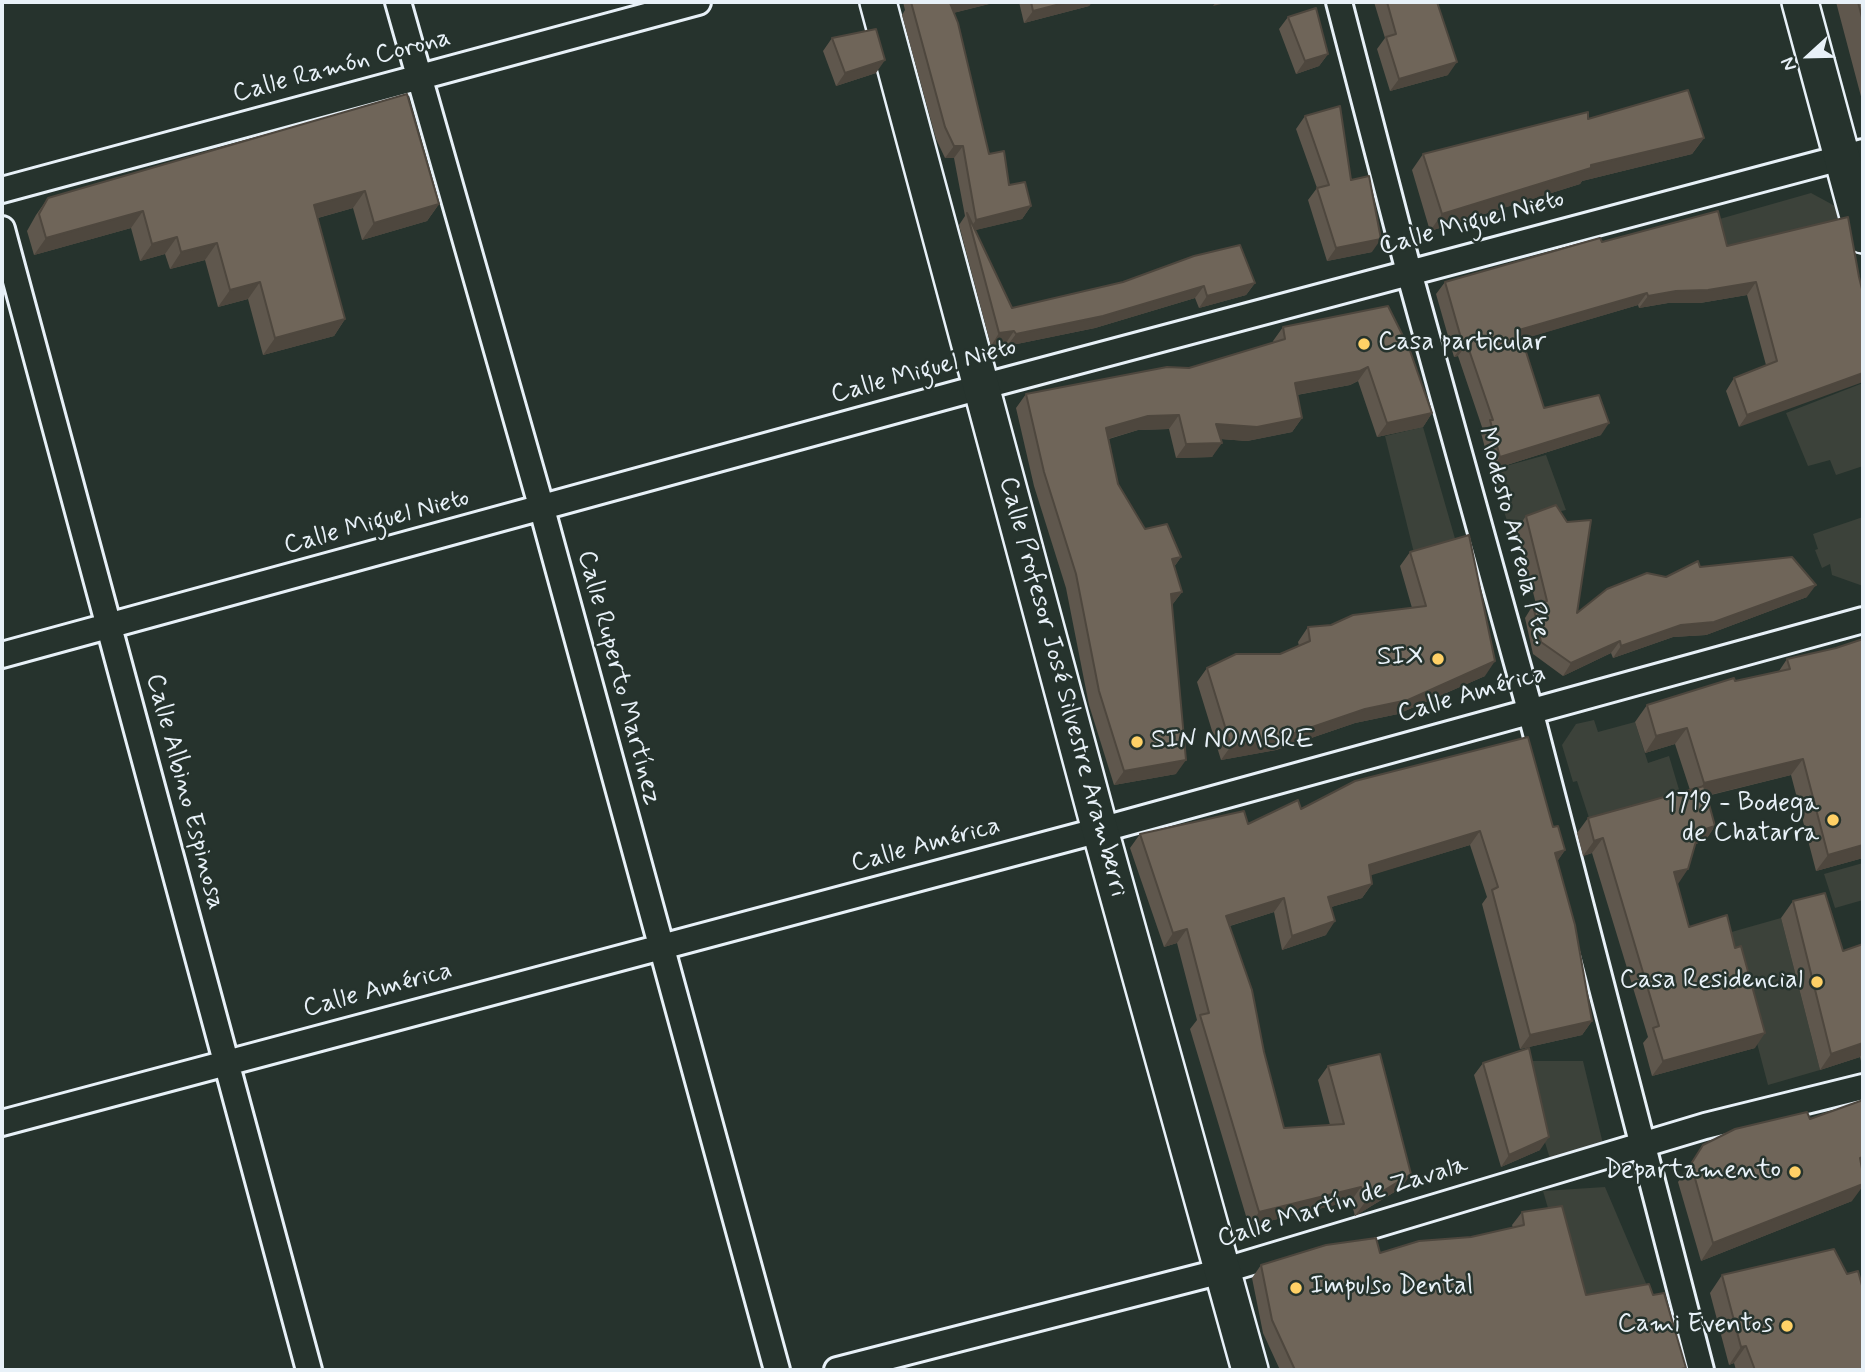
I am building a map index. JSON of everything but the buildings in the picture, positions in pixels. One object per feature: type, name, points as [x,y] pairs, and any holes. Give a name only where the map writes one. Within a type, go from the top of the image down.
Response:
[{"type":"main road","name":"Calle Profesor José Silvestre Aramberri","points":[[878,2],[1100,830],[1250,1370]]},
{"type":"main road","points":[[1800,2],[1853,154],[1863,235]]},
{"type":"street","name":"Calle Ruperto Martínez","points":[[398,2],[542,509],[776,1370]]},
{"type":"street","name":"Calle Ramón Corona","points":[[2,190],[698,2]]},
{"type":"street","name":"Modesto Arreola Pte.","points":[[1339,2],[1409,272],[1530,710],[1701,1370]]},
{"type":"street","name":"Calle Miguel Nieto","points":[[2,655],[981,387],[1853,154]]},
{"type":"street","name":"Calle Albino Espinosa","points":[[2,229],[309,1370]]},
{"type":"street","name":"Calle América","points":[[2,1122],[1100,830],[1863,620]]},
{"type":"street","name":"Calle Martín de Zavala","points":[[837,1370],[1222,1270],[1706,1126],[1863,1087]]},
{"type":"shaded area","points":[[1811,193],[1835,206],[1840,229],[1753,284],[1709,222]]},
{"type":"shaded area","points":[[1863,383],[1863,466],[1836,475],[1830,460],[1808,466],[1786,413]]},
{"type":"shaded area","points":[[1423,427],[1456,542],[1414,553],[1385,436]]},
{"type":"shaded area","points":[[1546,455],[1566,510],[1508,524],[1491,470]]},
{"type":"shaded area","points":[[1863,517],[1863,586],[1832,575],[1830,564],[1822,568],[1815,550],[1818,549],[1813,534]]},
{"type":"shaded area","points":[[1594,720],[1598,732],[1635,722],[1648,763],[1669,756],[1683,803],[1592,827],[1577,781],[1573,782],[1562,745],[1576,724]]},
{"type":"shaded area","points":[[1863,863],[1863,900],[1835,908],[1824,874]]},
{"type":"shaded area","points":[[1781,918],[1820,1070],[1768,1085],[1728,933]]},
{"type":"shaded area","points":[[1520,1061],[1583,1061],[1604,1148],[1551,1162]]},
{"type":"shaded area","points":[[1605,1187],[1651,1295],[1577,1308],[1543,1191]]},
{"type":"place","name":"Casa particular","points":[[1364,344]]},
{"type":"place","name":"SIX","points":[[1438,659]]},
{"type":"place","name":"SIN NOMBRE","points":[[1137,742]]},
{"type":"place","name":"1719 - Bodega de Chatarra","points":[[1833,820]]},
{"type":"place","name":"Casa Residencial","points":[[1817,982]]},
{"type":"place","name":"Departamento","points":[[1795,1172]]},
{"type":"place","name":"Impulso Dental","points":[[1296,1288]]},
{"type":"place","name":"Cami Eventos","points":[[1787,1326]]}]
